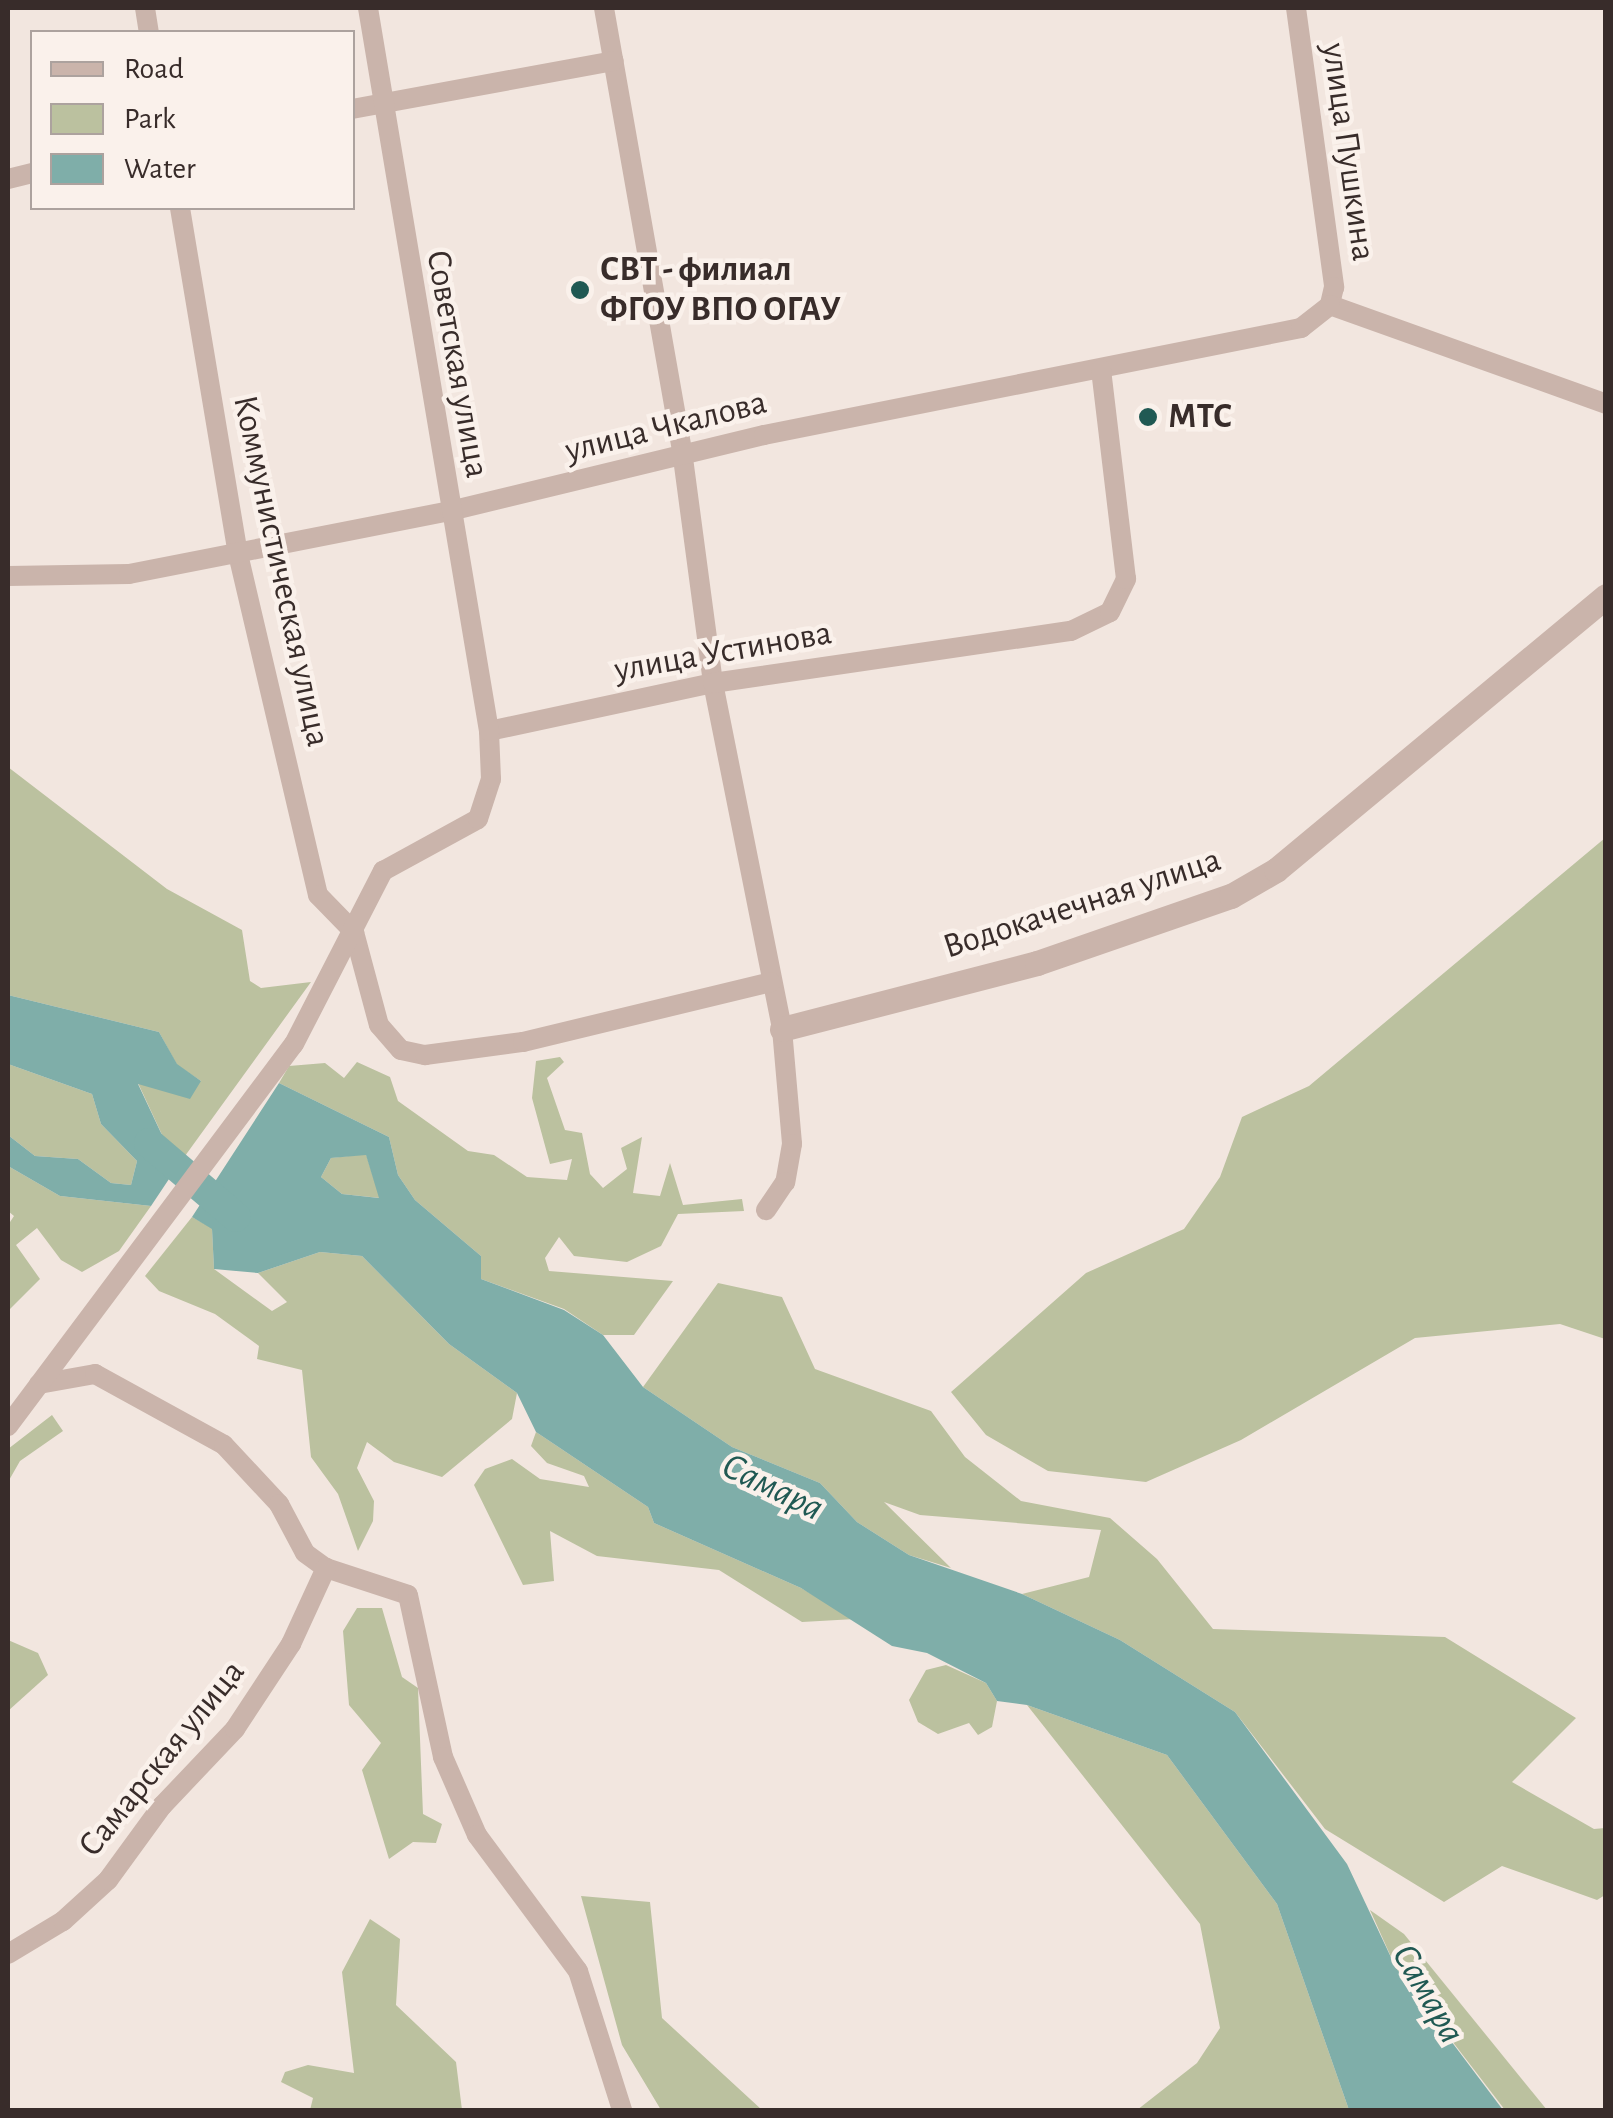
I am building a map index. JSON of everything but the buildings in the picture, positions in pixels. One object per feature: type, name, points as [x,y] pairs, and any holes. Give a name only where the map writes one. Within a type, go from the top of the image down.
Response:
[{"type":"street","name":"Советская улица","points":[[368,8],[380,104],[488,732]]},
{"type":"street","points":[[604,8],[683,458],[713,683],[782,1029],[792,1144],[784,1182],[766,1210]]},
{"type":"street","name":"улица Пушкина","points":[[1296,8],[1334,287],[1330,305]]},
{"type":"street","points":[[355,108],[614,61]]},
{"type":"street","name":"Коммунистическая улица","points":[[180,210],[238,554],[318,895],[354,932]]},
{"type":"street","points":[[1330,305],[1606,404]]},
{"type":"street","name":"улица Чкалова","points":[[8,576],[129,574],[450,511],[1301,328],[1330,305]]},
{"type":"street","name":"улица Устинова","points":[[488,732],[713,683],[1071,630],[1110,612],[1126,579],[1101,369]]},
{"type":"street","name":"Водокачечная улица","points":[[782,1029],[1037,963],[1231,896],[1276,870],[1606,596]]},
{"type":"street","points":[[8,1426],[63,1358],[294,1044],[383,871],[478,819],[491,779],[488,732]]},
{"type":"street","points":[[354,932],[378,1025],[401,1050],[425,1054],[523,1042],[771,982]]},
{"type":"street","points":[[40,1384],[95,1374],[224,1445],[279,1504],[305,1554],[326,1568],[408,1594],[443,1757],[477,1836],[578,1971],[622,2106]]},
{"type":"street","name":"Самарская улица","points":[[8,1954],[63,1921],[108,1880],[162,1806],[235,1729],[291,1644],[326,1568]]},
{"type":"green space","points":[[8,767],[167,889],[242,930],[250,981],[261,988],[311,982],[177,1167],[138,1083],[201,1081],[177,1065],[159,1032],[8,995]]},
{"type":"green space","points":[[1605,838],[1605,1339],[1560,1324],[1415,1338],[1241,1440],[1146,1482],[1048,1471],[986,1435],[951,1392],[1086,1273],[1184,1229],[1220,1177],[1242,1117],[1309,1086]]},
{"type":"green space","points":[[560,1057],[564,1062],[547,1078],[565,1130],[582,1133],[590,1174],[603,1188],[627,1169],[621,1148],[642,1137],[633,1193],[660,1196],[670,1163],[683,1205],[742,1199],[744,1211],[678,1214],[661,1246],[627,1262],[574,1256],[559,1237],[545,1258],[549,1271],[673,1281],[634,1335],[603,1335],[564,1309],[481,1279],[481,1256],[415,1200],[398,1175],[389,1137],[279,1083],[289,1066],[325,1063],[344,1078],[357,1062],[390,1077],[398,1101],[468,1151],[494,1155],[527,1177],[567,1180],[572,1159],[550,1164],[532,1098],[536,1061]]},
{"type":"green space","points":[[8,1064],[92,1094],[101,1124],[137,1161],[131,1185],[111,1183],[78,1159],[35,1156],[8,1135]]},
{"type":"green space","points":[[366,1154],[380,1198],[342,1194],[321,1177],[331,1158]]},
{"type":"green space","points":[[8,1166],[60,1196],[151,1206],[119,1251],[82,1272],[61,1260],[37,1228],[16,1245],[40,1279],[8,1311],[8,1225],[14,1216],[8,1211]]},
{"type":"green space","points":[[192,1217],[212,1228],[214,1269],[272,1311],[287,1302],[258,1273],[320,1252],[362,1256],[449,1344],[517,1393],[512,1419],[442,1477],[394,1462],[367,1442],[357,1468],[374,1501],[373,1521],[358,1551],[338,1494],[311,1457],[302,1370],[257,1359],[259,1346],[215,1314],[159,1291],[145,1276]]},
{"type":"green space","points":[[718,1283],[782,1297],[815,1369],[931,1411],[965,1457],[1021,1501],[1110,1518],[1157,1559],[1213,1629],[1445,1637],[1576,1718],[1512,1782],[1594,1829],[1605,1828],[1605,1895],[1597,1900],[1502,1866],[1444,1902],[1325,1829],[1235,1712],[1120,1640],[1022,1594],[1089,1577],[1101,1530],[920,1515],[884,1502],[951,1568],[909,1555],[857,1522],[820,1483],[732,1447],[643,1387]]},
{"type":"green space","points":[[52,1415],[63,1431],[20,1461],[8,1482],[8,1449]]},
{"type":"green space","points":[[536,1432],[648,1507],[654,1523],[801,1588],[855,1619],[802,1622],[719,1570],[597,1556],[550,1531],[554,1581],[523,1585],[474,1485],[485,1469],[512,1459],[540,1479],[589,1487],[584,1476],[547,1463],[531,1446]]},
{"type":"green space","points":[[357,1608],[382,1608],[402,1677],[418,1688],[423,1814],[442,1824],[436,1843],[413,1842],[389,1859],[362,1770],[381,1743],[349,1705],[343,1631]]},
{"type":"green space","points":[[8,1640],[38,1653],[48,1675],[8,1711]]},
{"type":"green space","points":[[946,1665],[986,1683],[997,1701],[992,1727],[978,1735],[969,1723],[938,1734],[918,1722],[909,1700],[926,1670]]},
{"type":"green space","points":[[1027,1705],[1167,1755],[1277,1904],[1349,2110],[1137,2110],[1197,2063],[1220,2028],[1200,1924]]},
{"type":"green space","points":[[581,1896],[650,1902],[662,2018],[762,2110],[661,2110],[622,2045]]},
{"type":"green space","points":[[1370,1910],[1404,1934],[1547,2110],[1505,2110],[1396,1968]]},
{"type":"green space","points":[[370,1919],[400,1939],[396,2005],[456,2062],[462,2110],[310,2110],[313,2098],[281,2082],[285,2072],[308,2065],[354,2073],[342,1972]]},
{"type":"water","points":[[8,995],[159,1032],[177,1064],[201,1081],[190,1099],[138,1084],[177,1167],[151,1206],[60,1196],[8,1166],[8,1135],[35,1156],[78,1159],[111,1183],[131,1185],[137,1161],[101,1124],[92,1094],[8,1064]]},
{"type":"water","points":[[279,1083],[389,1137],[398,1175],[415,1200],[481,1256],[481,1279],[564,1310],[603,1335],[643,1387],[732,1447],[820,1483],[857,1522],[909,1555],[1022,1594],[1120,1640],[1235,1712],[1347,1864],[1396,1968],[1503,2110],[1349,2110],[1277,1904],[1167,1755],[1027,1705],[997,1701],[986,1683],[927,1653],[892,1646],[801,1588],[654,1523],[648,1507],[536,1432],[517,1393],[449,1344],[362,1256],[320,1252],[258,1273],[214,1269],[212,1229],[192,1217]],"holes":[[[366,1155],[379,1198],[342,1194],[321,1177],[331,1158]]]},
{"type":"waterway","name":"Самара","points":[[149,1143],[236,1217]]},
{"type":"place","name":"СВТ - филиал ФГОУ ВПО ОГАУ","points":[[580,290]]},
{"type":"place","name":"МТС","points":[[1148,417]]}]
